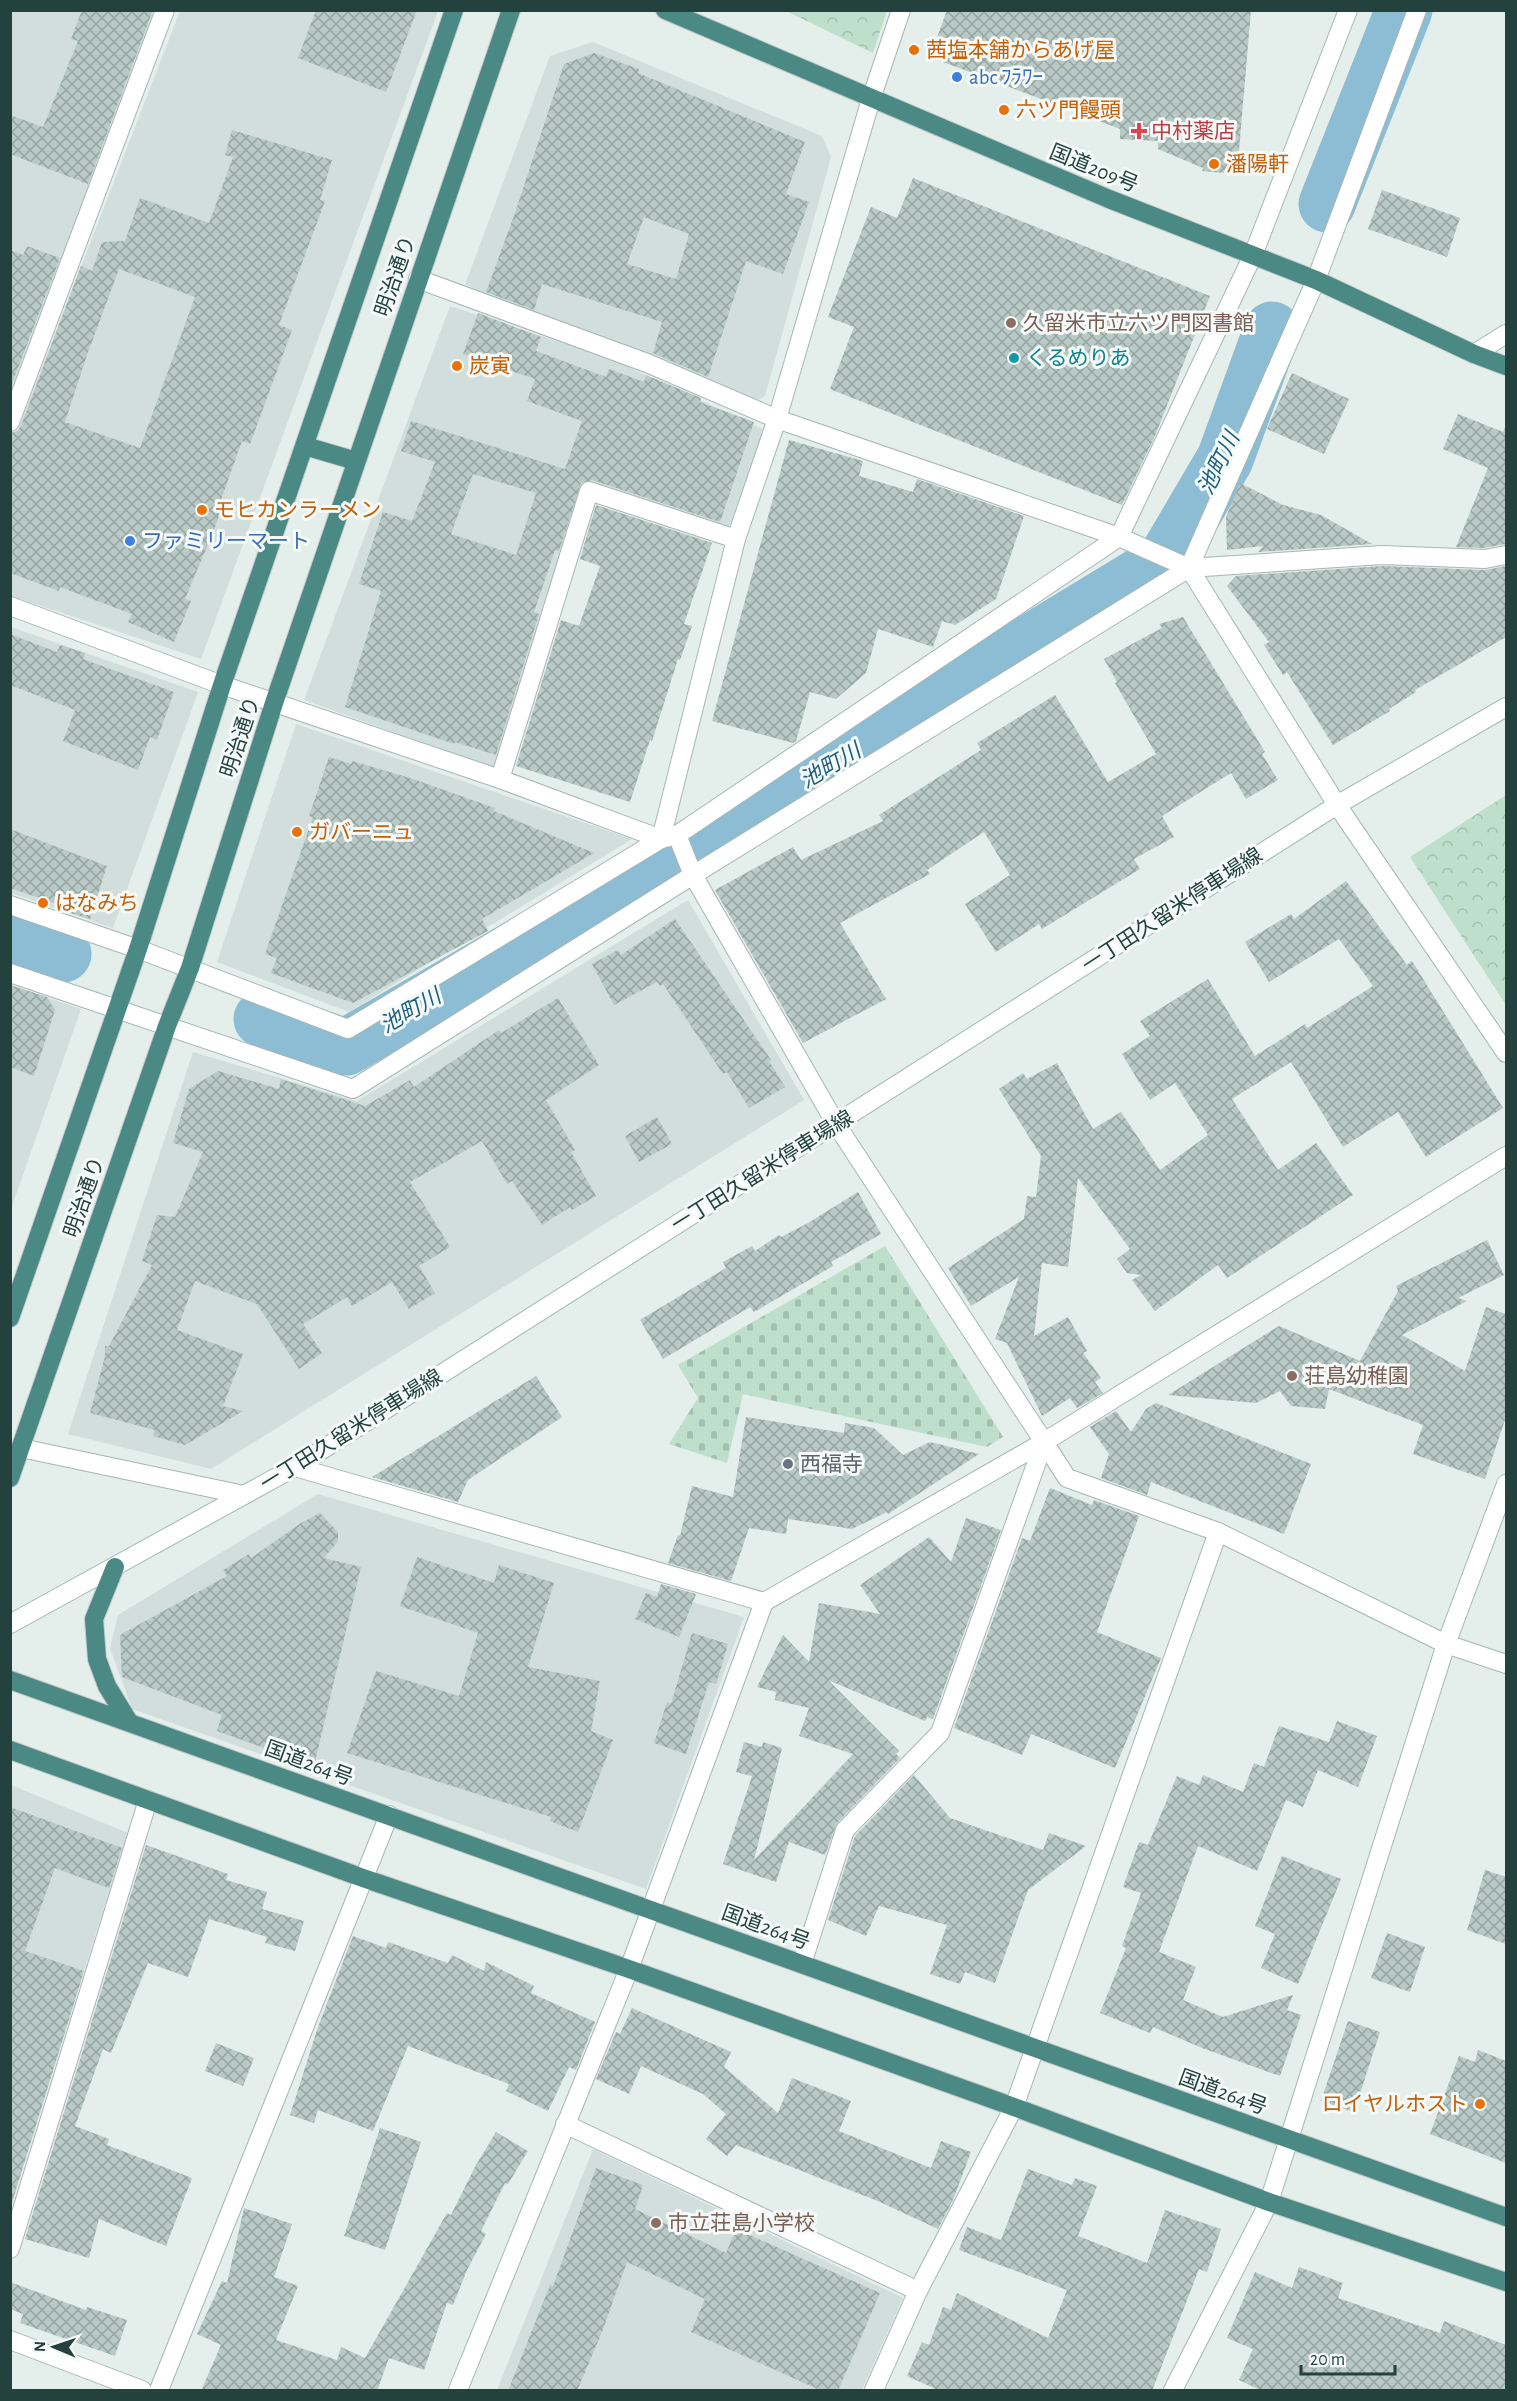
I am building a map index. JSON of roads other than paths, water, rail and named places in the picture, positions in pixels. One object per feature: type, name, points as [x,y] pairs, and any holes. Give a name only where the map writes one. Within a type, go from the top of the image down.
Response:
[{"type":"highway","name":"明治通り","points":[[10,1318],[138,949],[222,685],[454,10]]},
{"type":"highway","name":"明治通り","points":[[10,1478],[167,1026],[190,968],[274,703],[511,10]]},
{"type":"highway","name":"国道209号","points":[[665,10],[1109,199],[1316,280],[1474,354],[1506,366]]},
{"type":"highway","points":[[304,446],[356,461]]},
{"type":"highway","points":[[115,1567],[94,1619],[97,1659],[107,1686],[129,1722]]},
{"type":"highway","name":"国道264号","points":[[10,1680],[651,1908],[1506,2217]]},
{"type":"highway","points":[[10,1750],[363,1878],[629,1969],[1014,2107],[1269,2202],[1506,2282]]},
{"type":"street","points":[[10,422],[165,10]]},
{"type":"street","points":[[669,837],[736,539],[777,419],[871,99],[901,10]]},
{"type":"street","points":[[10,905],[190,968],[348,1029],[669,837],[1119,537],[1253,255],[1348,10]]},
{"type":"street","points":[[10,973],[353,1089],[1189,568],[1316,280],[1418,10]]},
{"type":"street","points":[[418,279],[647,363],[777,419],[1119,537],[1189,568],[1382,555],[1485,559],[1506,555]]},
{"type":"street","points":[[1474,354],[1506,334]]},
{"type":"street","points":[[500,779],[590,491],[736,539]]},
{"type":"street","points":[[1189,568],[1337,804],[1506,1053]]},
{"type":"street","points":[[10,606],[222,685],[669,837],[836,1124],[1067,1478],[1218,1532],[1446,1644],[1506,1664]]},
{"type":"street","name":"一丁田久留米停車場線","points":[[10,1624],[295,1467],[1337,804],[1506,707]]},
{"type":"street","points":[[458,2391],[629,1969],[764,1602],[1044,1442],[1506,1156]]},
{"type":"street","points":[[802,1964],[845,1830],[940,1733],[1044,1442]]},
{"type":"street","points":[[21,1448],[244,1495]]},
{"type":"street","points":[[295,1467],[764,1602]]},
{"type":"street","points":[[1173,2391],[1269,2202],[1446,1644],[1506,1484]]},
{"type":"street","points":[[874,2391],[918,2291],[1014,2107],[1218,1532]]},
{"type":"street","points":[[10,2249],[148,1800]]},
{"type":"street","points":[[159,2391],[389,1815]]},
{"type":"street","points":[[565,2124],[918,2291]]},
{"type":"street","points":[[10,2340],[142,2391]]},
{"type":"waterway","name":"池町川","points":[[1327,204],[1404,10]]},
{"type":"waterway","name":"池町川","points":[[262,1019],[346,1047],[741,819],[1165,561],[1225,459],[1272,330]]},
{"type":"waterway","points":[[10,936],[63,954]]},
{"type":"place","name":"茜塩本舗からあげ屋","points":[[914,50]]},
{"type":"place","name":"abc ﾌﾗﾜｰ","points":[[957,77]]},
{"type":"place","name":"六ツ門饅頭","points":[[1004,110]]},
{"type":"place","name":"中村薬店","points":[[1139,131]]},
{"type":"place","name":"潘陽軒","points":[[1214,164]]},
{"type":"place","name":"久留米市立六ツ門図書館","points":[[1011,323]]},
{"type":"place","name":"くるめりあ","points":[[1014,358]]},
{"type":"place","name":"炭寅","points":[[457,366]]},
{"type":"place","name":"モヒカンラーメン","points":[[202,510]]},
{"type":"place","name":"ファミリーマート","points":[[130,541]]},
{"type":"place","name":"ガバーニュ","points":[[297,832]]},
{"type":"place","name":"はなみち","points":[[43,903]]},
{"type":"place","name":"荘島幼稚園","points":[[1292,1376]]},
{"type":"place","name":"西福寺","points":[[788,1464]]},
{"type":"place","name":"ロイヤルホスト","points":[[1480,2104]]},
{"type":"place","name":"市立荘島小学校","points":[[656,2223]]}]
